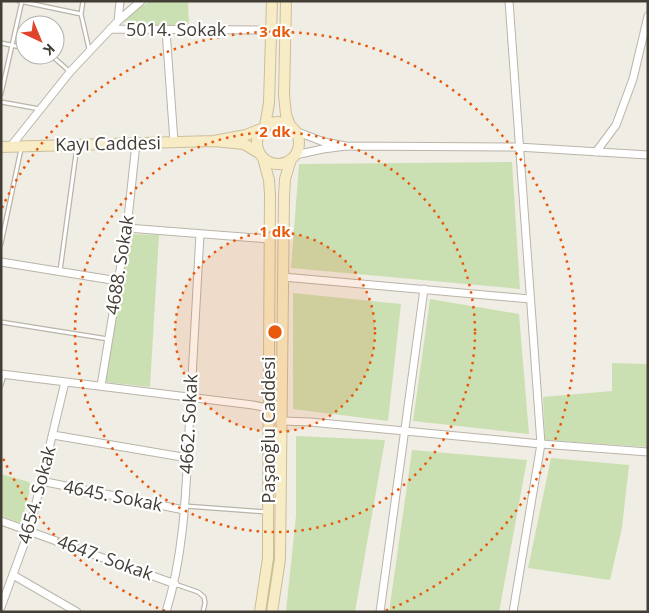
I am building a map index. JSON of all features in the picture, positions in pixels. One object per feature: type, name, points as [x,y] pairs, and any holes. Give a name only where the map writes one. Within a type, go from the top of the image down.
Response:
[{"type":"street","points":[[118,22],[120,1]]},
{"type":"street","points":[[11,146],[70,72],[110,29],[141,1]]},
{"type":"street","points":[[272,1],[269,103],[263,128],[256,140],[261,156],[275,164],[282,164],[293,157],[323,148],[346,146],[518,147],[648,154]]},
{"type":"street","points":[[286,1],[284,94],[286,115],[298,137],[299,145],[293,157]]},
{"type":"street","points":[[509,1],[518,147],[541,444],[513,612]]},
{"type":"street","points":[[596,152],[616,125],[633,79],[648,16]]},
{"type":"street","name":"5014. Sokak","points":[[110,29],[271,30]]},
{"type":"street","points":[[166,30],[174,142]]},
{"type":"street","points":[[263,128],[276,121],[324,142],[346,146]]},
{"type":"street","name":"Kayı Caddesi","points":[[214,141],[246,135],[263,128]]},
{"type":"street","name":"Kayı Caddesi","points":[[11,146],[214,141],[244,144],[261,156]]},
{"type":"street","name":"4688. Sokak","points":[[101,386],[127,228],[136,143]]},
{"type":"street","name":"Paşaoğlu Caddesi","points":[[260,612],[268,558],[270,239],[269,186],[261,156]]},
{"type":"street","name":"Paşaoğlu Caddesi","points":[[272,612],[280,559],[284,197],[285,180],[293,157]]},
{"type":"street","points":[[127,228],[270,239]]},
{"type":"street","name":"4662. Sokak","points":[[166,612],[175,584],[184,508],[200,234]]},
{"type":"street","points":[[1,262],[118,280]]},
{"type":"street","points":[[282,277],[530,299]]},
{"type":"street","points":[[380,612],[424,289]]},
{"type":"street","points":[[3,374],[269,408],[282,416],[405,431],[648,452]]},
{"type":"street","name":"4654. Sokak","points":[[1,607],[29,531],[65,382]]},
{"type":"street","points":[[53,435],[188,458]]},
{"type":"street","name":"4645. Sokak","points":[[42,481],[184,508]]},
{"type":"street","name":"4647. Sokak","points":[[1,520],[175,584]]},
{"type":"street","points":[[13,576],[77,612]]},
{"type":"lane","points":[[1,94],[21,1],[81,14]]},
{"type":"lane","points":[[83,1],[81,14],[90,51]]},
{"type":"lane","points":[[1,43],[15,46]]},
{"type":"lane","points":[[62,65],[70,72]]},
{"type":"lane","points":[[1,102],[40,109]]},
{"type":"lane","points":[[60,271],[77,145]]},
{"type":"lane","points":[[1,244],[11,146]]},
{"type":"lane","points":[[1,322],[109,339]]},
{"type":"lane","points":[[1,385],[3,374]]},
{"type":"lane","name":"4645. Sokak","points":[[184,508],[268,512]]},
{"type":"lane","name":"4647. Sokak","points":[[175,584],[201,594],[205,600],[203,612]]},
{"type":"green space","points":[[150,1],[188,1],[189,27],[134,28],[124,21]]},
{"type":"green space","points":[[512,162],[520,289],[291,268],[299,164]]},
{"type":"green space","points":[[130,234],[159,235],[150,387],[105,382]]},
{"type":"green space","points":[[293,293],[401,304],[388,421],[293,409]]},
{"type":"green space","points":[[430,299],[519,314],[529,434],[413,421]]},
{"type":"green space","points":[[612,363],[648,364],[648,447],[545,440],[543,397],[612,391]]},
{"type":"green space","points":[[296,436],[385,440],[355,612],[286,611],[296,516]]},
{"type":"green space","points":[[412,450],[527,460],[499,612],[389,612]]},
{"type":"green space","points":[[551,458],[629,465],[622,528],[610,580],[528,568]]},
{"type":"green space","points":[[1,474],[29,482],[31,486],[21,523],[1,516]]}]
